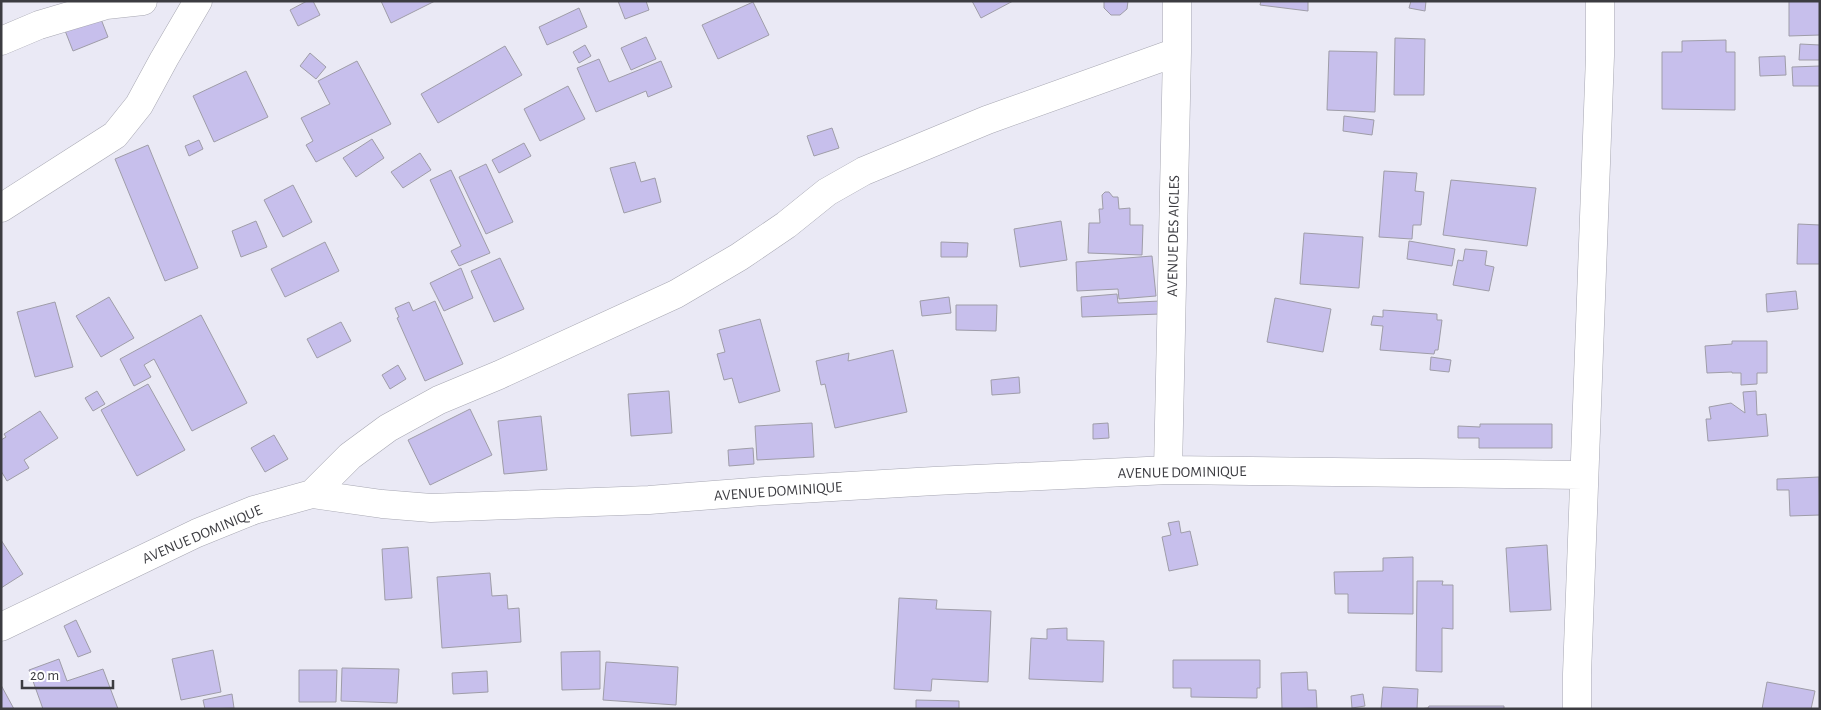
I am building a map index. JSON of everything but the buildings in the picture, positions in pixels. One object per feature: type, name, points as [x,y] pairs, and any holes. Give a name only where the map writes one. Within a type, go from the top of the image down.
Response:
[{"type":"street","points":[[1,41],[39,25],[106,5],[143,1]]},
{"type":"street","points":[[1,208],[115,135],[139,105],[198,1]]},
{"type":"street","name":"AVENUE DES AIGLES","points":[[1168,470],[1177,52],[1176,1]]},
{"type":"street","points":[[1577,709],[1583,475],[1600,56],[1600,1]]},
{"type":"street","points":[[312,494],[350,456],[388,428],[439,400],[499,375],[676,294],[739,257],[786,225],[827,192],[864,171],[988,120],[1177,52]]},
{"type":"street","name":"AVENUE DOMINIQUE","points":[[1,627],[197,533],[254,510],[312,494],[382,504],[431,508],[649,500],[765,491],[1168,470],[1583,475]]}]
